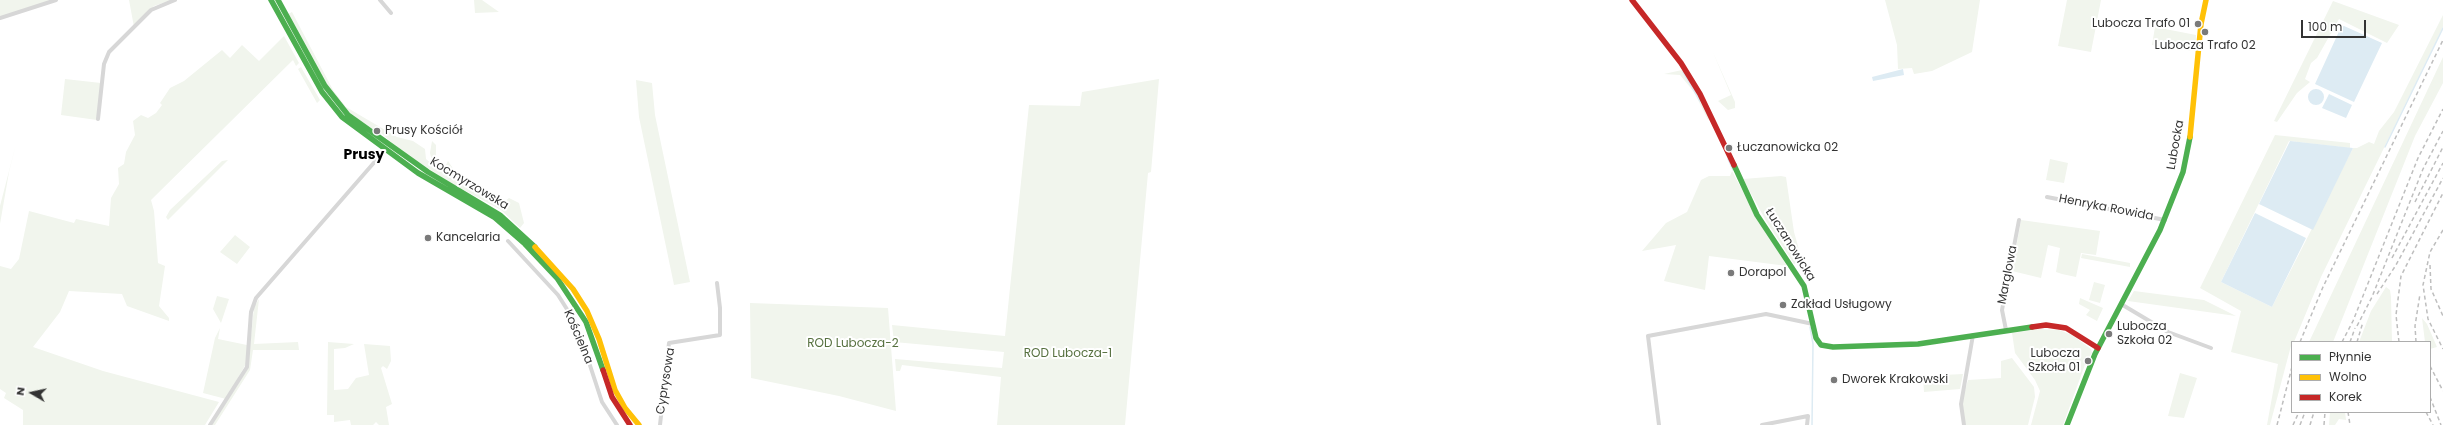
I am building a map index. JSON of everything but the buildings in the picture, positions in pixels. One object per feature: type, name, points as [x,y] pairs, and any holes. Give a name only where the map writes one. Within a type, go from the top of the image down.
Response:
[{"type":"main road","name":"Kocmyrzowska","points":[[271,0],[328,101],[351,126],[432,182],[494,217],[543,263],[568,292],[581,312],[593,338],[612,397],[630,425]]},
{"type":"main road","name":"Kocmyrzowska","points":[[278,0],[325,86],[343,111],[363,128],[428,172],[500,215],[534,244],[561,275],[587,311],[599,339],[615,390],[625,408],[639,425]]},
{"type":"main road","name":"Łuczanowicka","points":[[1632,0],[1681,63],[1700,94],[1757,215],[1804,286],[1817,341],[1821,345],[1832,347],[1918,344],[2040,325],[2060,327],[2073,332],[2098,348]]},
{"type":"main road","name":"Lubocka","points":[[2067,425],[2098,348],[2165,220],[2183,172],[2188,152],[2202,23],[2206,0]]},
{"type":"street","points":[[0,18],[56,0]]},
{"type":"street","points":[[98,119],[104,64],[109,52],[151,10],[174,0]]},
{"type":"street","points":[[380,0],[391,13]]},
{"type":"street","points":[[210,425],[248,364],[252,312],[256,298],[385,150]]},
{"type":"street","name":"Henryka Rowida","points":[[2047,196],[2165,220]]},
{"type":"street","name":"Marglowa","points":[[2006,330],[2002,310],[2019,220]]},
{"type":"street","name":"Kościelna","points":[[508,241],[558,295],[570,314],[582,341],[602,402],[617,425]]},
{"type":"street","name":"Cyprysowa","points":[[660,425],[669,343],[720,335],[720,308],[717,283]]},
{"type":"street","points":[[2121,304],[2168,332],[2211,348]]},
{"type":"street","points":[[1659,425],[1648,336],[1766,314],[1813,324]]},
{"type":"street","points":[[1964,425],[1961,404],[1973,335]]},
{"type":"street","points":[[1762,425],[1808,416],[1807,425]]},
{"type":"green space","points":[[0,0],[53,0],[0,17]]},
{"type":"green space","points":[[129,0],[172,0],[154,6],[134,27]]},
{"type":"green space","points":[[474,0],[482,0],[499,12],[475,13]]},
{"type":"green space","points":[[1885,0],[1980,0],[1972,52],[1932,71],[1914,74],[1912,68],[1898,69],[1897,45]]},
{"type":"green space","points":[[2067,0],[2101,0],[2091,52],[2058,46]]},
{"type":"green space","points":[[2333,1],[2399,25],[2387,43],[2339,19],[2317,58],[2311,63],[2305,79],[2310,82],[2297,93],[2277,122],[2274,121]]},
{"type":"green space","points":[[292,12],[333,90],[346,107],[397,137],[413,141],[425,149],[426,159],[433,165],[430,153],[432,141],[436,145],[436,168],[443,171],[448,161],[454,170],[451,177],[504,202],[509,198],[519,203],[524,223],[520,228],[501,210],[449,182],[399,149],[381,133],[365,125],[351,114],[331,92],[288,14]]},
{"type":"green space","points":[[2443,15],[2443,27],[2321,277],[2294,341],[2291,341],[2270,425],[2267,425],[2278,364],[2231,352],[2241,311],[2200,288],[2275,135],[2350,143],[2350,148],[2289,141],[2221,282],[2272,307],[2353,148],[2357,148],[2369,142],[2374,144],[2379,131],[2394,112]]},
{"type":"green space","points":[[2155,27],[2196,35],[2196,47],[2192,51],[2152,45]]},
{"type":"green space","points":[[284,36],[299,63],[296,66],[293,60],[151,200],[154,211],[158,263],[165,266],[159,306],[169,318],[169,321],[127,306],[122,294],[69,291],[60,312],[33,347],[103,371],[219,402],[205,425],[23,425],[23,410],[4,398],[6,393],[0,389],[0,266],[11,269],[19,259],[29,211],[74,223],[76,219],[109,226],[111,198],[119,184],[118,168],[124,164],[126,152],[135,135],[133,121],[141,115],[148,118],[156,113],[162,105],[160,103],[170,88],[184,81],[222,50],[230,58],[242,45],[259,61]]},
{"type":"green space","points":[[1712,50],[1735,102],[1735,108],[1728,110],[1718,101],[1731,95]]},
{"type":"green space","points":[[2443,57],[2443,83],[2415,136],[2333,341],[2309,341]]},
{"type":"green space","points":[[301,67],[320,100],[317,103],[298,69]]},
{"type":"green space","points":[[1682,70],[1711,118],[1708,120],[1694,92],[1680,75],[1664,74]]},
{"type":"green space","points":[[65,79],[101,83],[97,120],[61,115]]},
{"type":"green space","name":"ROD Lubocza-1","points":[[1159,79],[1151,172],[1148,173],[1125,425],[997,425],[1001,377],[902,365],[900,371],[896,371],[895,359],[1002,368],[1004,352],[894,342],[892,325],[1005,336],[1029,105],[1080,106],[1082,92]]},
{"type":"green space","points":[[636,80],[652,83],[655,115],[690,282],[674,285],[639,117]]},
{"type":"green space","points":[[17,140],[9,172],[0,224],[0,206]]},
{"type":"green space","points":[[2050,159],[2068,163],[2064,183],[2046,180]]},
{"type":"green space","points":[[228,160],[168,220],[166,217],[170,210],[222,161]]},
{"type":"green space","points":[[1732,171],[1756,216],[1787,266],[1709,256],[1705,290],[1664,281],[1676,245],[1642,251],[1666,223],[1687,212],[1701,180],[1709,176],[1730,176]]},
{"type":"green space","points":[[1781,176],[1786,177],[1794,232],[1802,260],[1794,264],[1766,221],[1743,179]]},
{"type":"green space","points":[[2021,220],[2100,231],[2096,255],[2081,253],[2076,277],[2056,272],[2060,248],[2048,245],[2041,278],[2012,271]]},
{"type":"green space","points":[[235,235],[250,247],[237,264],[220,252]]},
{"type":"green space","points":[[2082,254],[2130,263],[2130,267],[2081,258]]},
{"type":"green space","points":[[2094,282],[2105,285],[2100,303],[2089,300]]},
{"type":"green space","points":[[2386,287],[2390,290],[2392,341],[2359,341],[2371,311]]},
{"type":"green space","points":[[2134,291],[2204,300],[2236,316],[2128,301]]},
{"type":"green space","points":[[217,296],[229,299],[221,323],[213,309]]},
{"type":"green space","points":[[2080,298],[2103,308],[2097,321],[2086,315],[2090,310],[2079,304]]},
{"type":"green space","points":[[259,299],[254,344],[298,342],[299,350],[253,350],[250,370],[215,425],[212,425],[248,365],[254,307]]},
{"type":"green space","name":"ROD Lubocza-2","points":[[750,303],[888,308],[896,411],[839,396],[751,378]]},
{"type":"green space","points":[[2422,318],[2427,324],[2437,347],[2431,349],[2431,341],[2425,341]]},
{"type":"green space","points":[[220,328],[218,339],[247,345],[247,362],[226,399],[203,393],[215,338]]},
{"type":"green space","points":[[2039,329],[2059,330],[2072,335],[2091,349],[2092,353],[2086,362],[2063,425],[2031,425],[2040,391],[2035,380],[2015,353],[2012,333]]},
{"type":"green space","points":[[328,342],[354,344],[345,348],[334,349],[334,390],[348,389],[356,378],[369,375],[364,344],[390,346],[391,361],[387,369],[383,366],[381,368],[392,404],[386,407],[389,425],[379,425],[376,422],[373,425],[351,425],[350,420],[334,422],[334,415],[327,415]]},
{"type":"green space","points":[[2012,358],[2034,387],[2035,397],[2028,425],[1965,425],[1962,400],[1968,380],[2001,378],[2001,361]]},
{"type":"green space","points":[[2180,373],[2197,378],[2184,418],[2168,416]]},
{"type":"green space","points":[[1963,374],[1960,389],[1924,392],[1923,376]]},
{"type":"green space","points":[[2330,413],[2345,413],[2346,420],[2339,419],[2335,425],[2329,425]]},
{"type":"shaded area","points":[[2344,26],[2382,43],[2354,102],[2315,84],[2341,27]]},
{"type":"shaded area","points":[[1903,69],[1904,75],[1873,81],[1872,77]]},
{"type":"shaded area","points":[[2316,89],[2323,94],[2324,97],[2319,104],[2316,105],[2309,100],[2308,97],[2313,90]]},
{"type":"shaded area","points":[[2329,94],[2352,105],[2346,118],[2322,108]]},
{"type":"shaded area","points":[[2290,141],[2353,148],[2313,230],[2259,204]]},
{"type":"shaded area","points":[[2255,213],[2306,238],[2272,307],[2221,282]]},
{"type":"waterway","points":[[2385,147],[2443,28]]},
{"type":"waterway","points":[[1683,72],[1700,101]]},
{"type":"waterway","points":[[1728,159],[1733,170]]},
{"type":"waterway","points":[[1810,327],[1813,344],[1812,425]]},
{"type":"railway","points":[[2300,341],[2323,287],[2443,40]]},
{"type":"railway","points":[[2343,341],[2353,321],[2418,158],[2443,109]]},
{"type":"railway","points":[[2357,326],[2372,297],[2423,169],[2443,131]]},
{"type":"railway","points":[[2415,202],[2443,147]]},
{"type":"railway","points":[[2392,258],[2443,163]]},
{"type":"railway","points":[[2377,294],[2396,265],[2443,178]]},
{"type":"railway","points":[[2399,341],[2396,315],[2401,276],[2443,193]]},
{"type":"railway","points":[[2443,230],[2430,252],[2423,285],[2428,319],[2443,349]]},
{"type":"railway","points":[[2430,265],[2431,289],[2443,316]]},
{"type":"railway","points":[[2416,341],[2415,326],[2420,294]]},
{"type":"railway","points":[[2357,341],[2363,322]]},
{"type":"railway","points":[[2350,341],[2355,328]]},
{"type":"railway","points":[[2431,368],[2443,391]]},
{"type":"railway","points":[[2277,425],[2291,371]]},
{"type":"railway","points":[[2431,400],[2441,425]]},
{"type":"railway","points":[[2293,425],[2299,413]]},
{"type":"railway","points":[[2300,425],[2305,413]]},
{"type":"railway","points":[[2310,425],[2314,413]]},
{"type":"railway","points":[[2324,425],[2325,413]]},
{"type":"railway","points":[[2348,413],[2350,425]]},
{"type":"railway","points":[[2427,413],[2433,425]]},
{"type":"traffic: fast","points":[[271,0],[322,92],[342,117],[418,173],[494,217],[525,244],[557,278],[586,322],[603,370]]},
{"type":"traffic: fast","points":[[278,0],[325,86],[348,115],[428,172],[500,215],[535,247]]},
{"type":"traffic: fast","points":[[2067,425],[2095,354],[2160,230],[2183,172],[2190,137]]},
{"type":"traffic: fast","points":[[1734,165],[1757,215],[1804,286],[1816,338],[1821,345],[1833,347],[1918,344],[2032,327]]},
{"type":"traffic: slow","points":[[2190,137],[2201,24],[2206,0]]},
{"type":"traffic: slow","points":[[535,247],[573,289],[587,311],[599,339],[615,390],[625,408],[639,425]]},
{"type":"traffic: jam","points":[[1632,0],[1681,63],[1700,94],[1734,165]]},
{"type":"traffic: jam","points":[[2032,327],[2046,325],[2066,328],[2098,348]]},
{"type":"traffic: jam","points":[[603,370],[612,397],[630,425]]},
{"type":"place","name":"Lubocza Trafo 01","points":[[2198,24]]},
{"type":"place","name":"Lubocza Trafo 02","points":[[2205,32]]},
{"type":"place","name":"Prusy Kościół","points":[[377,131]]},
{"type":"place","name":"Łuczanowicka 02","points":[[1729,148]]},
{"type":"place","name":"Kancelaria","points":[[428,238]]},
{"type":"place","name":"Dorapol","points":[[1731,273]]},
{"type":"place","name":"Zakład Usługowy","points":[[1783,305]]},
{"type":"place","name":"Lubocza Szkoła 02","points":[[2109,334]]},
{"type":"place","name":"Lubocza Szkoła 01","points":[[2088,361]]},
{"type":"place","name":"Dworek Krakowski","points":[[1834,380]]},
{"type":"district","name":"Prusy","points":[[364,155]]}]
